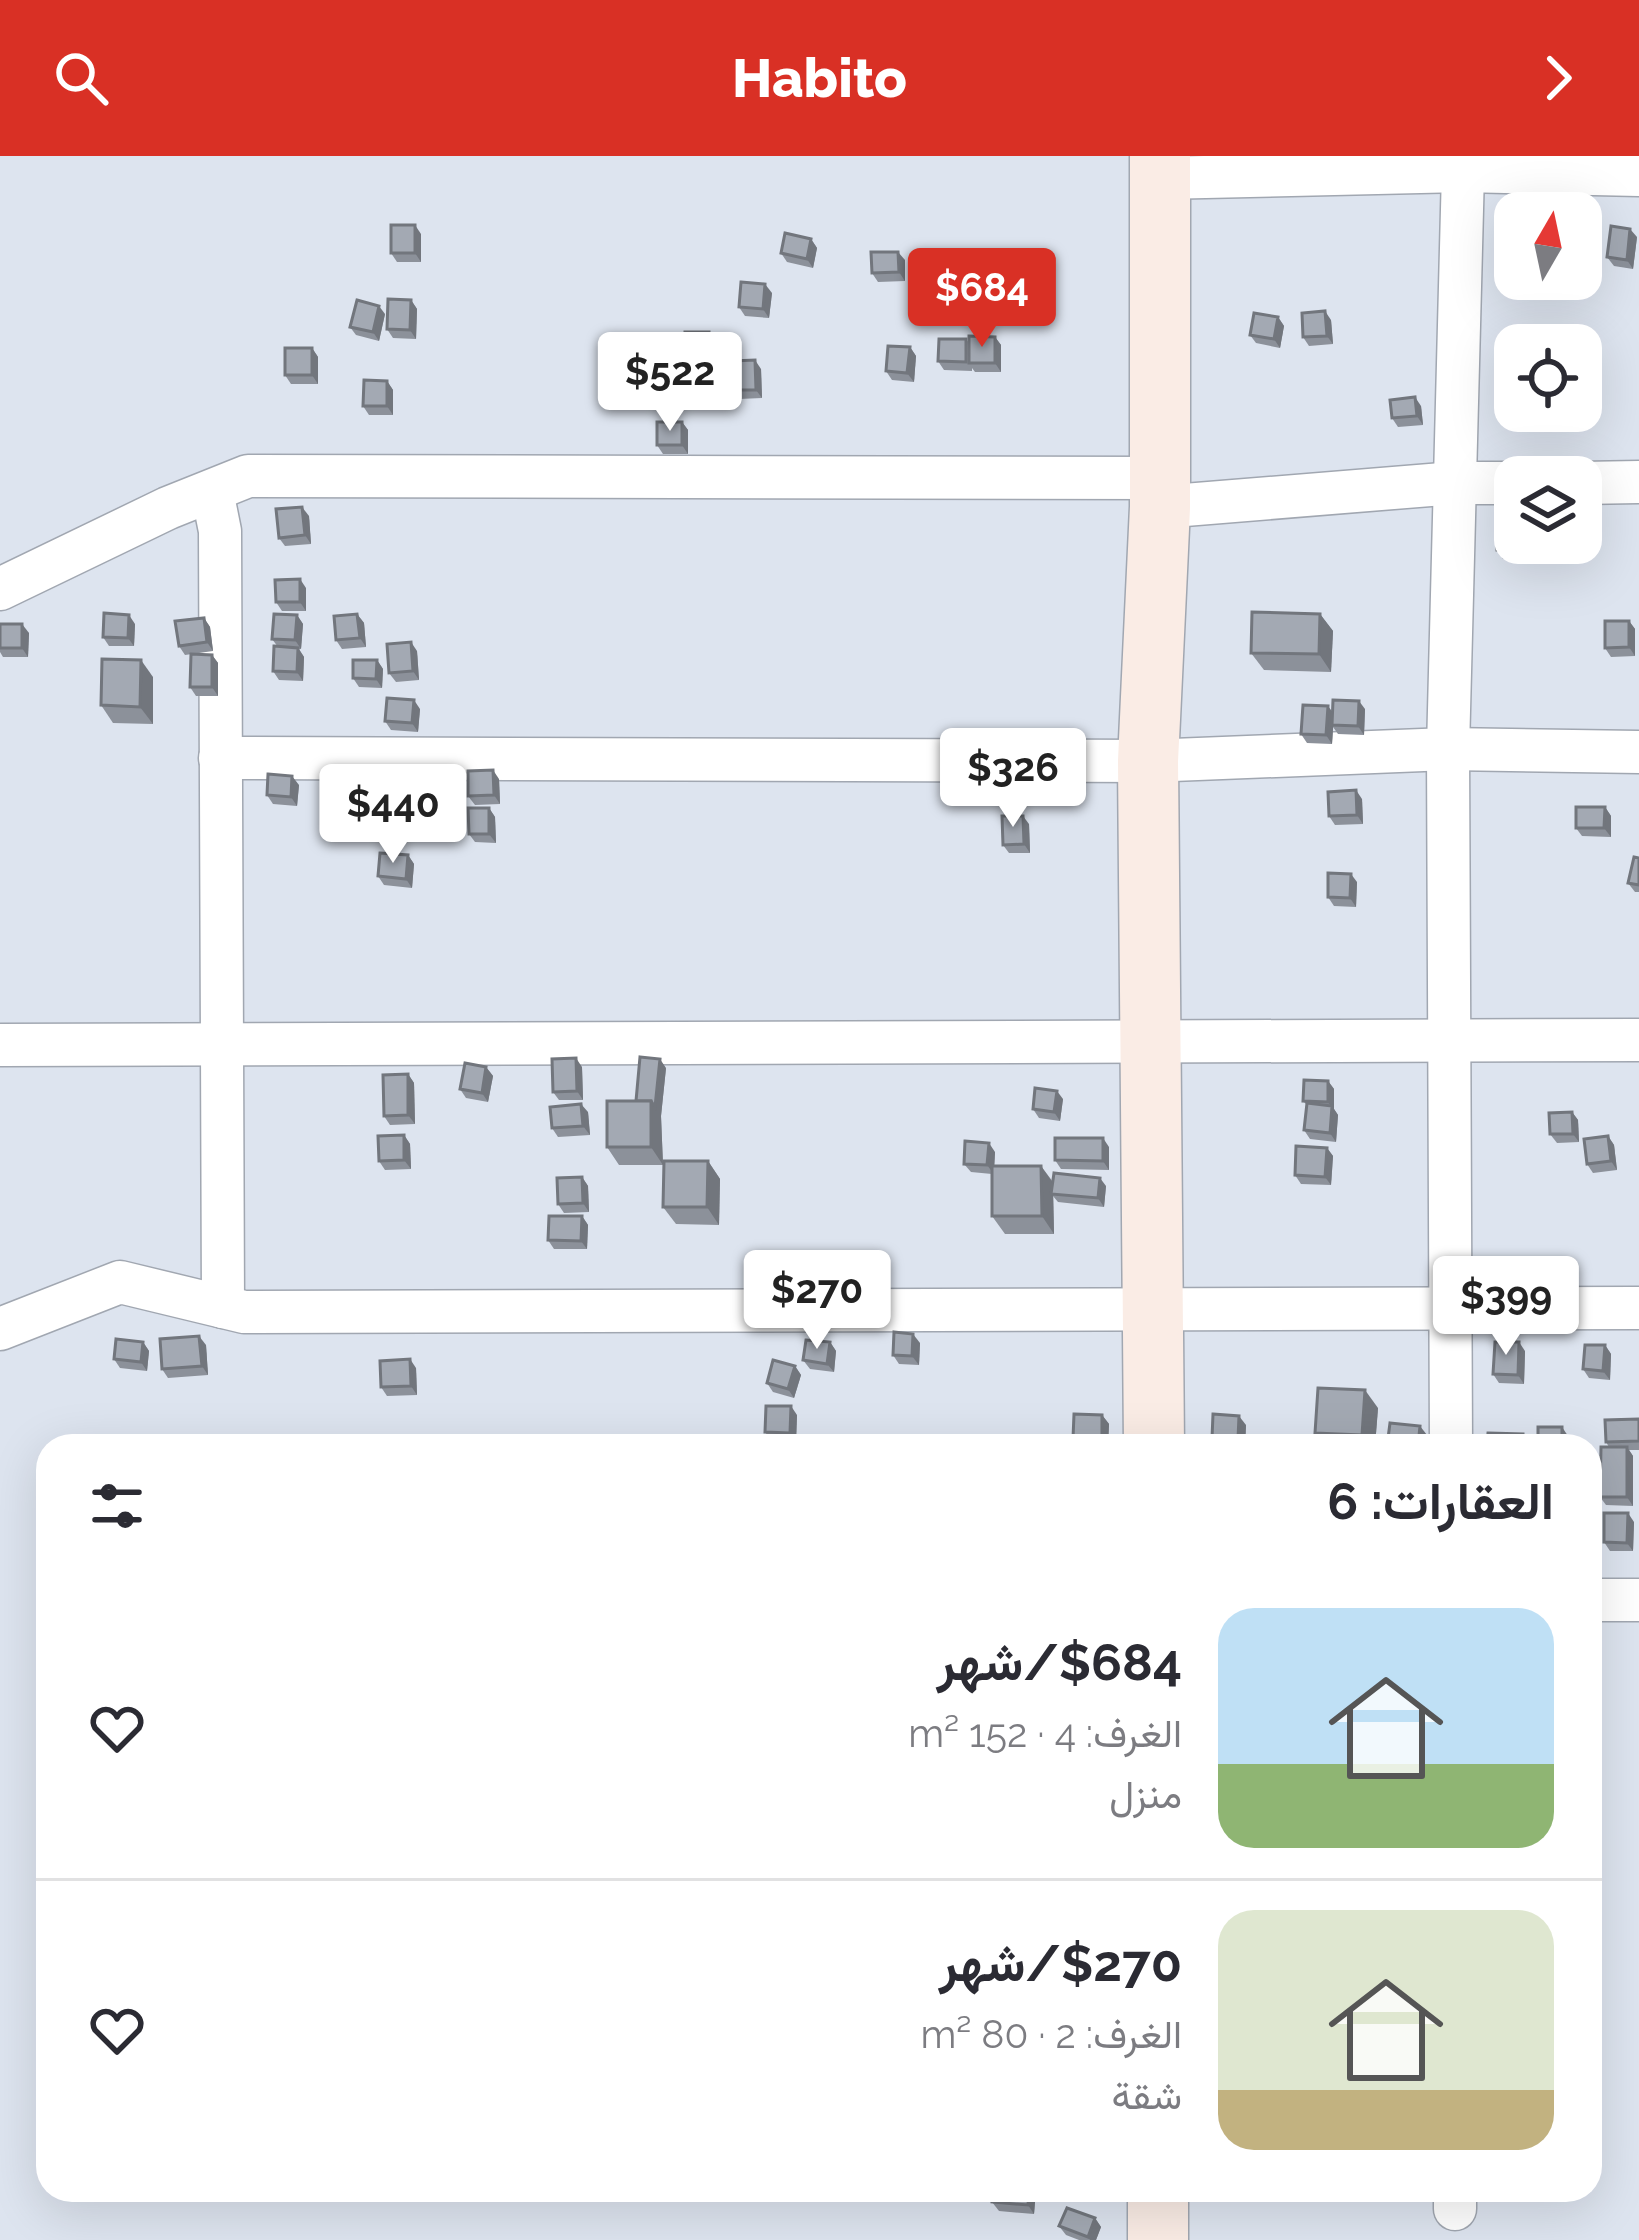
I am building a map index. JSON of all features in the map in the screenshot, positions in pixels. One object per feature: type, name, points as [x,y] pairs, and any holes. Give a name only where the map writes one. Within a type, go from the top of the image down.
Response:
[{"type":"main road","points":[[1154,1434],[1148,761],[1160,493],[1160,167]]},
{"type":"main road","points":[[1158,2202],[1158,2240]]},
{"type":"street","points":[[1160,167],[1639,176]]},
{"type":"street","points":[[1451,1434],[1448,749],[1463,171]]},
{"type":"street","points":[[0,589],[248,476],[1160,493],[1494,483]]},
{"type":"street","points":[[1602,483],[1639,482]]},
{"type":"street","points":[[212,490],[220,531],[223,1307]]},
{"type":"street","points":[[220,758],[1148,761],[1448,749],[1639,752]]},
{"type":"street","points":[[0,1045],[1639,1040]]},
{"type":"street","points":[[0,1329],[120,1282],[244,1312],[1639,1308]]},
{"type":"street","points":[[1602,1600],[1639,1600]]},
{"type":"building","points":[[391,225],[415,225],[415,253],[391,253]]},
{"type":"building","points":[[1611,226],[1630,229],[1627,260],[1607,257]]},
{"type":"building","points":[[785,233],[811,239],[807,259],[781,253]]},
{"type":"building","points":[[871,252],[898,252],[899,272],[872,273]]},
{"type":"building","points":[[741,282],[765,284],[763,309],[739,307]]},
{"type":"building","points":[[388,299],[411,300],[410,330],[387,329]]},
{"type":"building","points":[[357,300],[379,306],[373,332],[350,327]]},
{"type":"building","points":[[1325,311],[1327,336],[1303,337],[1302,313]]},
{"type":"building","points":[[1254,313],[1278,317],[1274,339],[1250,335]]},
{"type":"building","points":[[685,332],[709,332],[709,358],[685,358]]},
{"type":"building","points":[[969,336],[995,337],[995,363],[969,363]]},
{"type":"building","points":[[939,339],[966,339],[966,362],[938,361]]},
{"type":"building","points":[[888,346],[910,347],[907,373],[886,371]]},
{"type":"building","points":[[285,348],[312,348],[312,375],[285,375]]},
{"type":"building","points":[[755,360],[756,390],[733,390],[732,361]]},
{"type":"building","points":[[364,380],[387,381],[387,406],[363,406]]},
{"type":"building","points":[[1415,397],[1417,416],[1392,418],[1390,400]]},
{"type":"building","points":[[657,422],[682,422],[682,445],[657,445]]},
{"type":"building","points":[[302,507],[305,535],[279,538],[276,509]]},
{"type":"building","points":[[300,579],[300,602],[276,602],[275,580]]},
{"type":"building","points":[[1252,612],[1320,614],[1319,654],[1251,653]]},
{"type":"building","points":[[104,613],[129,615],[128,638],[103,637]]},
{"type":"building","points":[[274,614],[297,615],[295,640],[272,639]]},
{"type":"building","points":[[357,614],[360,638],[336,640],[334,616]]},
{"type":"building","points":[[204,618],[207,642],[179,646],[175,621]]},
{"type":"building","points":[[1605,621],[1629,621],[1629,647],[1605,648]]},
{"type":"building","points":[[0,624],[22,624],[22,648],[0,648]]},
{"type":"building","points":[[411,642],[413,671],[389,673],[387,644]]},
{"type":"building","points":[[274,646],[298,648],[297,672],[273,671]]},
{"type":"building","points":[[191,654],[212,655],[212,687],[190,687]]},
{"type":"building","points":[[102,659],[141,660],[140,707],[101,705]]},
{"type":"building","points":[[353,660],[377,660],[376,679],[353,678]]},
{"type":"building","points":[[387,698],[414,700],[412,723],[385,721]]},
{"type":"building","points":[[1333,700],[1359,701],[1358,726],[1332,725]]},
{"type":"building","points":[[1303,705],[1328,706],[1326,735],[1301,734]]},
{"type":"building","points":[[493,770],[494,795],[468,796],[468,771]]},
{"type":"building","points":[[268,774],[292,776],[291,797],[267,795]]},
{"type":"building","points":[[1356,790],[1357,815],[1329,816],[1328,792]]},
{"type":"building","points":[[352,791],[378,795],[375,820],[348,817]]},
{"type":"building","points":[[1576,807],[1605,807],[1604,828],[1576,828]]},
{"type":"building","points":[[468,808],[489,808],[489,834],[469,834]]},
{"type":"building","points":[[1002,816],[1023,816],[1024,844],[1003,845]]},
{"type":"building","points":[[380,853],[408,855],[406,879],[378,876]]},
{"type":"building","points":[[1634,857],[1639,858],[1639,885],[1628,883]]},
{"type":"building","points":[[1328,873],[1351,874],[1350,898],[1328,897]]},
{"type":"building","points":[[640,1057],[660,1059],[655,1107],[651,1101],[636,1101]]},
{"type":"building","points":[[576,1058],[577,1091],[553,1092],[552,1059]]},
{"type":"building","points":[[465,1063],[486,1067],[482,1093],[460,1089]]},
{"type":"building","points":[[408,1074],[408,1115],[384,1116],[383,1075]]},
{"type":"building","points":[[1304,1080],[1328,1081],[1328,1102],[1303,1101]]},
{"type":"building","points":[[1035,1088],[1057,1091],[1054,1112],[1033,1109]]},
{"type":"building","points":[[607,1101],[651,1101],[651,1147],[607,1147]]},
{"type":"building","points":[[1307,1103],[1332,1106],[1330,1133],[1304,1130]]},
{"type":"building","points":[[581,1104],[583,1126],[552,1128],[550,1107]]},
{"type":"building","points":[[1572,1112],[1573,1134],[1550,1134],[1549,1113]]},
{"type":"building","points":[[404,1135],[404,1160],[379,1161],[378,1136]]},
{"type":"building","points":[[1608,1136],[1611,1161],[1587,1164],[1584,1139]]},
{"type":"building","points":[[1055,1138],[1103,1138],[1103,1161],[1055,1160]]},
{"type":"building","points":[[965,1141],[989,1143],[987,1165],[964,1164]]},
{"type":"building","points":[[1296,1146],[1327,1148],[1325,1177],[1295,1175]]},
{"type":"building","points":[[664,1161],[708,1161],[707,1207],[663,1207]]},
{"type":"building","points":[[992,1166],[1041,1166],[1042,1216],[992,1216]]},
{"type":"building","points":[[1054,1173],[1100,1178],[1098,1198],[1051,1194]]},
{"type":"building","points":[[582,1177],[583,1203],[558,1204],[557,1178]]},
{"type":"building","points":[[549,1216],[582,1216],[581,1241],[548,1240]]},
{"type":"building","points":[[894,1332],[913,1334],[912,1356],[893,1355]]},
{"type":"building","points":[[199,1336],[202,1366],[162,1369],[160,1339]]},
{"type":"building","points":[[116,1339],[143,1342],[141,1362],[114,1359]]},
{"type":"building","points":[[806,1340],[830,1342],[827,1364],[803,1360]]},
{"type":"building","points":[[1495,1342],[1519,1342],[1518,1375],[1493,1374]]},
{"type":"building","points":[[1585,1345],[1605,1345],[1603,1371],[1583,1369]]},
{"type":"building","points":[[410,1359],[411,1386],[381,1387],[380,1361]]},
{"type":"building","points":[[773,1360],[795,1366],[788,1389],[767,1383]]},
{"type":"building","points":[[1318,1388],[1365,1390],[1362,1434],[1315,1433]]},
{"type":"building","points":[[766,1406],[791,1406],[790,1433],[765,1432]]},
{"type":"building","points":[[1074,1414],[1102,1415],[1102,1434],[1073,1434]]},
{"type":"building","points":[[1213,1414],[1239,1416],[1238,1434],[1212,1434]]},
{"type":"building","points":[[1639,1419],[1639,1441],[1606,1442],[1605,1420]]},
{"type":"building","points":[[1390,1423],[1420,1426],[1419,1434],[1389,1434]]},
{"type":"building","points":[[1538,1427],[1562,1427],[1562,1434],[1538,1434]]},
{"type":"building","points":[[1602,1447],[1627,1447],[1627,1497],[1602,1497]]},
{"type":"building","points":[[1604,1513],[1628,1513],[1627,1543],[1604,1542]]},
{"type":"building","points":[[1067,2208],[1095,2218],[1088,2237],[1059,2226]]}]
